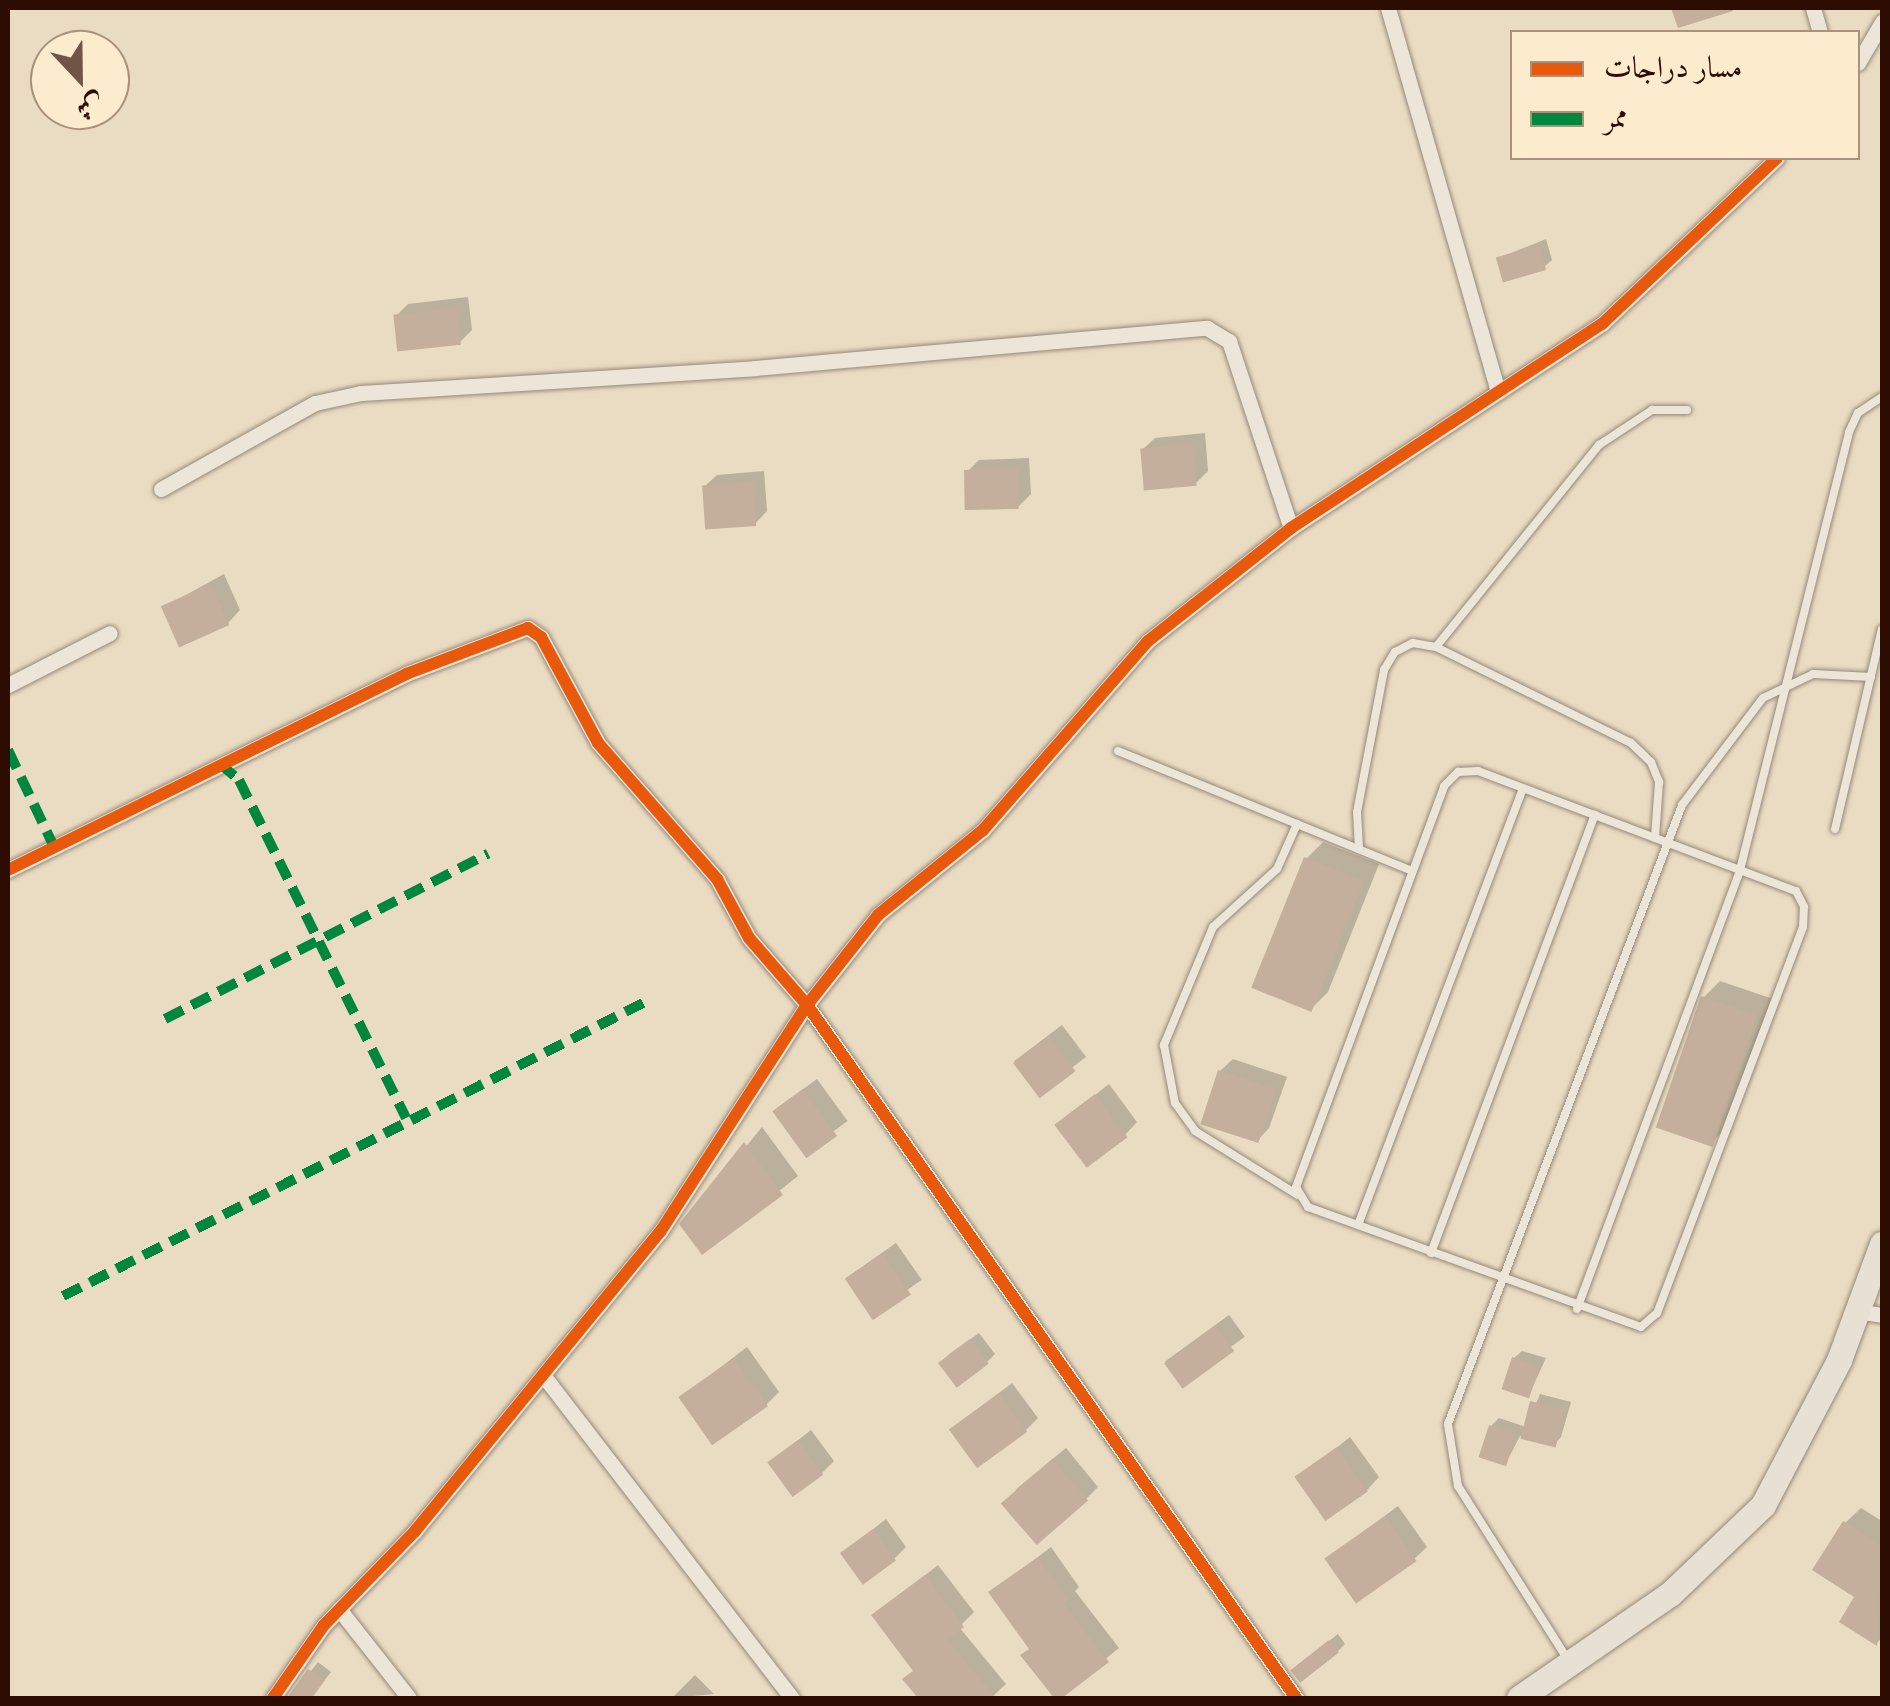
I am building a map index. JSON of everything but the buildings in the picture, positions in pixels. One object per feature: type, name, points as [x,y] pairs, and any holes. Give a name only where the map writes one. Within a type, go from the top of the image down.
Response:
[{"type":"highway","points":[[1535,1695],[1571,1664],[1670,1594],[1763,1505],[1870,1313],[1882,1244]]},
{"type":"street","points":[[1388,8],[1498,392]]},
{"type":"street","points":[[1860,60],[1882,22]]},
{"type":"street","points":[[272,1698],[339,1610],[414,1531],[660,1232],[807,1005],[878,916],[984,830],[1148,641],[1292,528],[1602,324],[1775,160]]},
{"type":"street","points":[[161,489],[315,403],[361,393],[755,368],[1207,328],[1229,341],[1292,528]]},
{"type":"street","points":[[8,870],[406,674],[528,628],[540,637],[598,743],[669,818],[718,879],[750,938],[807,1005],[1296,1698]]},
{"type":"street","points":[[8,686],[110,633]]},
{"type":"street","points":[[543,1375],[792,1698]]},
{"type":"street","points":[[339,1610],[409,1698]]},
{"type":"lane","points":[[1577,1309],[1740,870],[1849,432],[1858,413],[1882,397]]},
{"type":"lane","points":[[1436,647],[1598,444],[1652,410],[1687,410]]},
{"type":"lane","points":[[1835,828],[1882,629]]},
{"type":"lane","points":[[1359,849],[1358,812],[1384,670],[1395,652],[1413,644],[1436,647],[1631,743],[1651,762],[1658,782],[1655,838]]},
{"type":"lane","points":[[1571,1664],[1476,1519],[1451,1456],[1448,1424],[1692,792],[1762,698],[1786,683],[1813,674],[1871,677]]},
{"type":"lane","points":[[1118,751],[1412,871]]},
{"type":"lane","points":[[1297,824],[1277,868],[1213,928],[1164,1046],[1175,1102],[1195,1130],[1298,1195],[1308,1207],[1633,1330],[1653,1319],[1804,927],[1796,891],[1478,770],[1458,772],[1444,786],[1298,1174],[1298,1195]]},
{"type":"lane","points":[[1358,1226],[1524,788]]},
{"type":"lane","points":[[1431,1253],[1596,815]]},
{"type":"marked path","points":[[8,750],[54,847]]},
{"type":"marked path","points":[[219,763],[239,780],[406,1118]]},
{"type":"marked path","points":[[165,1019],[488,854]]},
{"type":"marked path","points":[[63,1296],[643,1003]]},
{"type":"cycle path","points":[[273,1698],[324,1625],[415,1531],[660,1232],[807,1005],[878,915],[983,830],[1148,641],[1291,528],[1602,324],[1775,160]]},
{"type":"cycle path","points":[[8,870],[406,674],[528,628],[541,637],[598,743],[717,879],[749,938],[807,1005],[1296,1698]]}]
